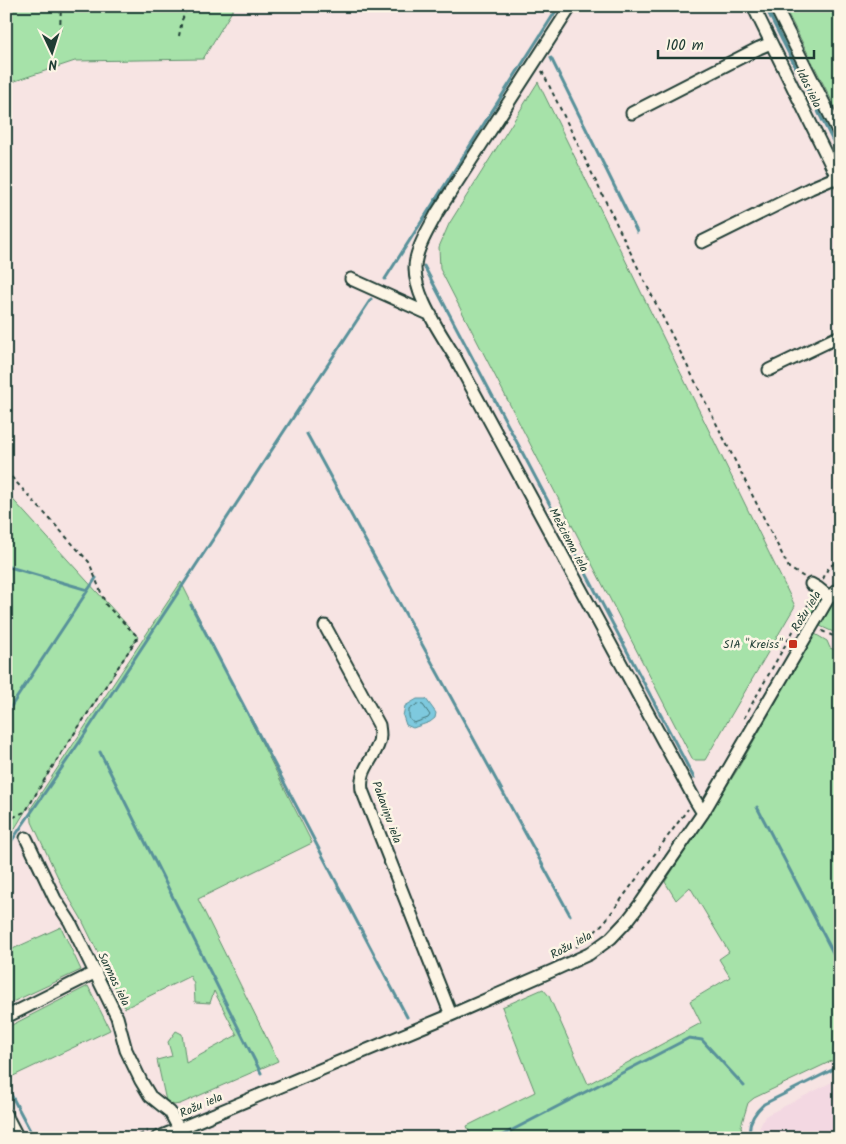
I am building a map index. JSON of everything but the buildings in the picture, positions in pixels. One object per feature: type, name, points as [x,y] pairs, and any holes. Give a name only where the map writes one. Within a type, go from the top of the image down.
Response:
[{"type":"street","points":[[536,60],[571,6]]},
{"type":"street","name":"Idas iela","points":[[753,6],[838,180]]},
{"type":"street","points":[[775,6],[840,135]]},
{"type":"street","points":[[632,113],[759,48],[771,44]]},
{"type":"street","name":"Mežciema iela","points":[[536,60],[437,213],[415,259],[415,279],[430,315],[455,357],[703,813]]},
{"type":"street","points":[[702,242],[811,188],[838,180]]},
{"type":"street","points":[[351,280],[430,315]]},
{"type":"street","points":[[769,370],[840,336]]},
{"type":"street","points":[[814,586],[829,597]]},
{"type":"street","name":"Rožu iela","points":[[154,1134],[179,1128],[451,1014],[589,954],[611,938],[641,903],[703,813],[829,597],[840,588]]},
{"type":"street","name":"Pakaviņu iela","points":[[325,626],[379,725],[381,735],[363,774],[362,790],[451,1014]]},
{"type":"street","name":"Sarmas iela","points":[[26,838],[55,899],[70,922],[96,972],[117,1017],[126,1050],[141,1081],[150,1096],[170,1112],[179,1128]]},
{"type":"street","points":[[6,1017],[96,972]]},
{"type":"street","points":[[6,1115],[18,1138]]},
{"type":"path","points":[[60,31],[61,6]]},
{"type":"path","points":[[179,36],[182,20],[188,6]]},
{"type":"path","points":[[536,60],[645,283],[789,568],[803,576],[814,586]]},
{"type":"path","points":[[6,471],[89,562],[106,605],[138,637],[49,772],[26,811],[6,821]]},
{"type":"path","points":[[745,718],[814,586],[828,568],[840,559]]},
{"type":"path","points":[[577,947],[597,931],[606,920],[695,800]]},
{"type":"path","points":[[132,1138],[154,1134]]},
{"type":"shaded area","points":[[840,1078],[840,1138],[762,1138],[758,1131],[765,1116]]},
{"type":"green space","points":[[6,6],[235,6],[203,59],[75,61],[6,84]]},
{"type":"green space","points":[[784,6],[840,6],[840,117]]},
{"type":"green space","points":[[538,82],[795,606],[705,760],[693,760],[440,269],[439,247],[449,224]]},
{"type":"green space","points":[[6,492],[138,637],[49,772],[6,843]]},
{"type":"green space","points":[[181,582],[312,843],[198,899],[278,1061],[174,1105],[166,1101],[157,1060],[172,1056],[168,1042],[176,1031],[182,1034],[186,1063],[237,1035],[214,991],[210,1003],[195,1002],[194,984],[190,976],[125,1008],[81,918],[62,886],[32,822],[31,808]]},
{"type":"green space","points":[[818,594],[822,598],[810,620],[804,617]]},
{"type":"green space","points":[[840,599],[840,635],[820,626],[831,607]]},
{"type":"green space","points":[[815,634],[827,641],[830,648],[840,652],[840,1057],[754,1098],[748,1103],[741,1126],[743,1138],[472,1138],[467,1126],[535,1092],[502,1007],[543,989],[549,996],[588,1084],[701,1023],[690,1001],[730,977],[719,959],[729,952],[690,887],[676,900],[665,882],[736,772]]},
{"type":"green space","points":[[61,927],[81,970],[6,1005],[6,952]]},
{"type":"green space","points":[[88,986],[110,1030],[7,1079],[6,1028]]},
{"type":"water","points":[[417,699],[426,699],[436,713],[435,718],[430,722],[413,728],[406,725],[403,716],[405,706]]},
{"type":"waterway","points":[[385,279],[559,6]]},
{"type":"waterway","points":[[765,6],[840,155]]},
{"type":"waterway","points":[[551,58],[637,232]]},
{"type":"waterway","points":[[424,266],[694,778]]},
{"type":"waterway","points":[[6,849],[81,740],[371,299]]},
{"type":"waterway","points":[[307,434],[570,915]]},
{"type":"waterway","points":[[6,566],[88,590]]},
{"type":"waterway","points":[[834,570],[840,567]]},
{"type":"waterway","points":[[6,714],[96,578]]},
{"type":"waterway","points":[[191,605],[407,1017]]},
{"type":"waterway","points":[[100,752],[261,1073]]},
{"type":"waterway","points":[[757,807],[840,966]]},
{"type":"waterway","points":[[497,1138],[689,1038],[702,1040],[744,1086]]},
{"type":"waterway","points":[[751,1138],[750,1123],[764,1104],[840,1066]]},
{"type":"waterway","points":[[6,1085],[34,1138]]},
{"type":"place","name":"SIA \"Kreiss\"","points":[[793,644]]}]
